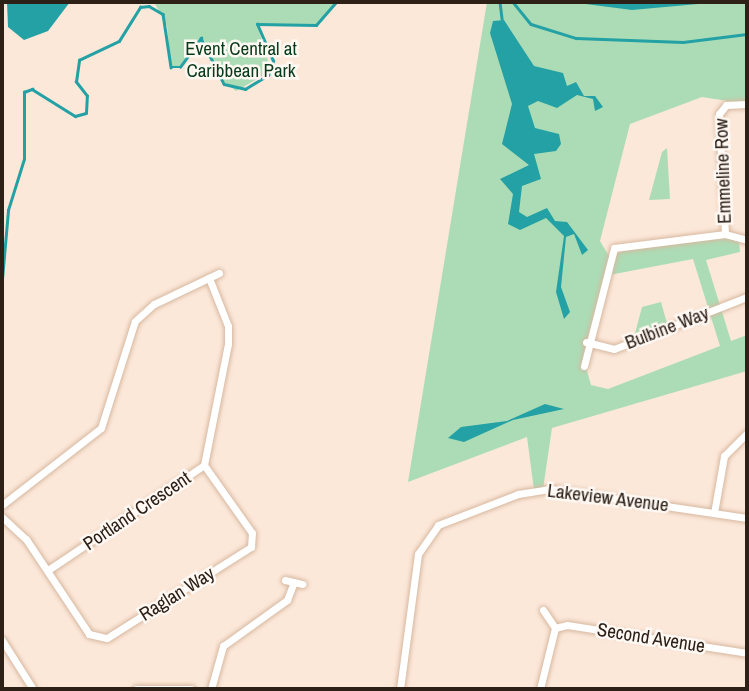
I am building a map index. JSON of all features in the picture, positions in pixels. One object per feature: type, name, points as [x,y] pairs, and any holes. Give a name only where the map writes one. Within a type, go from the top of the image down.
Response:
[{"type":"street","name":"Emmeline Row","points":[[584,366],[586,342],[614,248],[725,234],[719,114],[726,105],[747,104]]},
{"type":"street","points":[[725,234],[747,240]]},
{"type":"street","points":[[2,505],[101,428],[135,321],[219,273]]},
{"type":"street","name":"Portland Crescent","points":[[48,570],[204,465],[228,344],[228,326],[209,278]]},
{"type":"street","name":"Bulbine Way","points":[[586,342],[612,349],[747,297]]},
{"type":"street","points":[[714,513],[724,456],[747,433]]},
{"type":"street","name":"Raglan Way","points":[[48,570],[97,639],[253,544],[218,477],[204,465]]},
{"type":"street","name":"Lakeview Avenue","points":[[400,689],[418,554],[438,525],[518,494],[551,489],[747,518]]},
{"type":"street","points":[[2,517],[48,570]]},
{"type":"street","points":[[285,580],[303,583]]},
{"type":"street","points":[[211,689],[223,646],[287,600],[294,582]]},
{"type":"street","points":[[540,689],[555,628],[542,610]]},
{"type":"street","name":"Second Avenue","points":[[555,628],[568,625],[747,653]]},
{"type":"street","points":[[2,640],[33,689]]},
{"type":"street","points":[[135,689],[191,689]]},
{"type":"green space","name":"Event Central at Caribbean Park","points":[[154,2],[336,3],[316,25],[257,24],[271,71],[236,91],[218,77],[204,40],[193,44],[180,67],[171,67],[167,26]]},
{"type":"green space","points":[[487,2],[747,2],[747,104],[702,97],[630,124],[600,241],[609,256],[646,244],[725,234],[739,240],[740,252],[706,260],[731,341],[747,335],[747,371],[552,428],[543,489],[534,490],[527,437],[408,482]],"holes":[[[693,259],[720,346],[608,389],[591,385],[583,357],[604,276]]]},
{"type":"green space","points":[[667,148],[670,199],[649,200],[662,152]]},
{"type":"green space","points":[[661,302],[668,327],[633,341],[642,307]]},
{"type":"water","points":[[7,2],[70,2],[48,31],[24,40],[8,27]]},
{"type":"water","points":[[570,2],[720,2],[632,10]]},
{"type":"water","points":[[504,20],[534,66],[563,73],[567,86],[576,82],[584,96],[595,96],[603,107],[595,111],[593,99],[577,95],[557,108],[538,101],[528,106],[535,128],[559,134],[561,144],[556,151],[534,154],[541,179],[522,186],[519,212],[527,217],[547,208],[555,221],[567,222],[588,250],[582,255],[574,234],[566,237],[561,287],[570,312],[564,319],[556,292],[564,236],[546,218],[520,230],[508,224],[513,194],[500,179],[529,165],[502,144],[512,104],[490,33],[493,21]]},
{"type":"water","points":[[545,404],[564,409],[513,420],[464,442],[448,438],[461,427],[507,421]]},
{"type":"waterway","points":[[2,279],[8,210],[24,159],[24,92],[32,89],[75,116],[86,113],[87,96],[76,82],[79,60],[119,41],[140,7],[149,6],[163,14],[171,67],[180,67],[201,38],[224,84],[245,89],[268,75],[273,61],[257,24],[316,25],[336,2]]},
{"type":"waterway","points":[[500,2],[502,19]]},
{"type":"waterway","points":[[513,2],[531,24],[576,38],[683,42],[747,34]]}]
